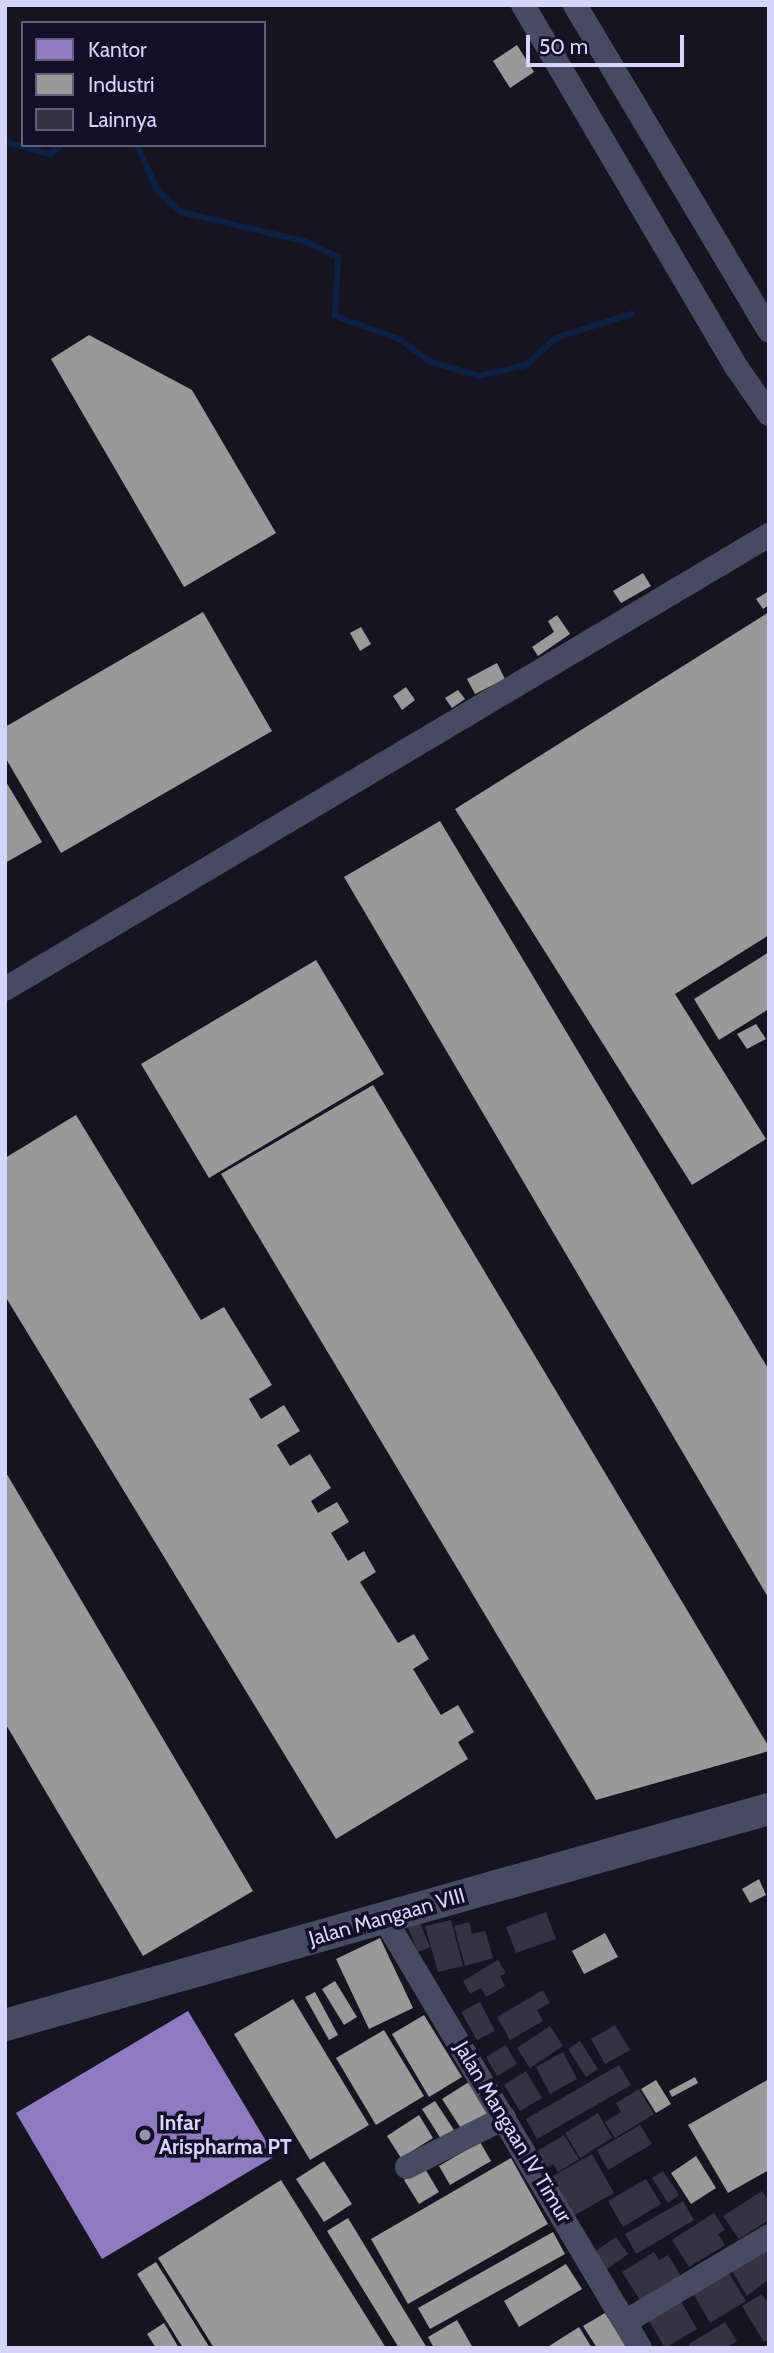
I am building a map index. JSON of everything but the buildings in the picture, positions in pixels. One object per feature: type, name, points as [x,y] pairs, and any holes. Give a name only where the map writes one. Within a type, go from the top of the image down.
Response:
[{"type":"street","points":[[523,5],[737,368],[769,414]]},
{"type":"street","points":[[575,5],[769,331]]},
{"type":"street","points":[[5,989],[769,535]]},
{"type":"street","name":"Jalan Mangaan VIII","points":[[5,2025],[769,1809]]},
{"type":"street","name":"Jalan Mangaan IV Timur","points":[[384,1918],[640,2348]]},
{"type":"street","points":[[407,2167],[504,2118]]},
{"type":"street","points":[[625,2322],[769,2236]]},
{"type":"waterway","points":[[5,142],[21,146]]},
{"type":"waterway","points":[[24,147],[50,154],[59,147]]},
{"type":"waterway","points":[[138,147],[157,190],[181,212],[304,241],[338,257],[335,316],[399,339],[431,362],[479,376],[526,365],[556,338],[631,314]]},
{"type":"place","name":"Infar Arispharma PT","points":[[145,2135]]}]
